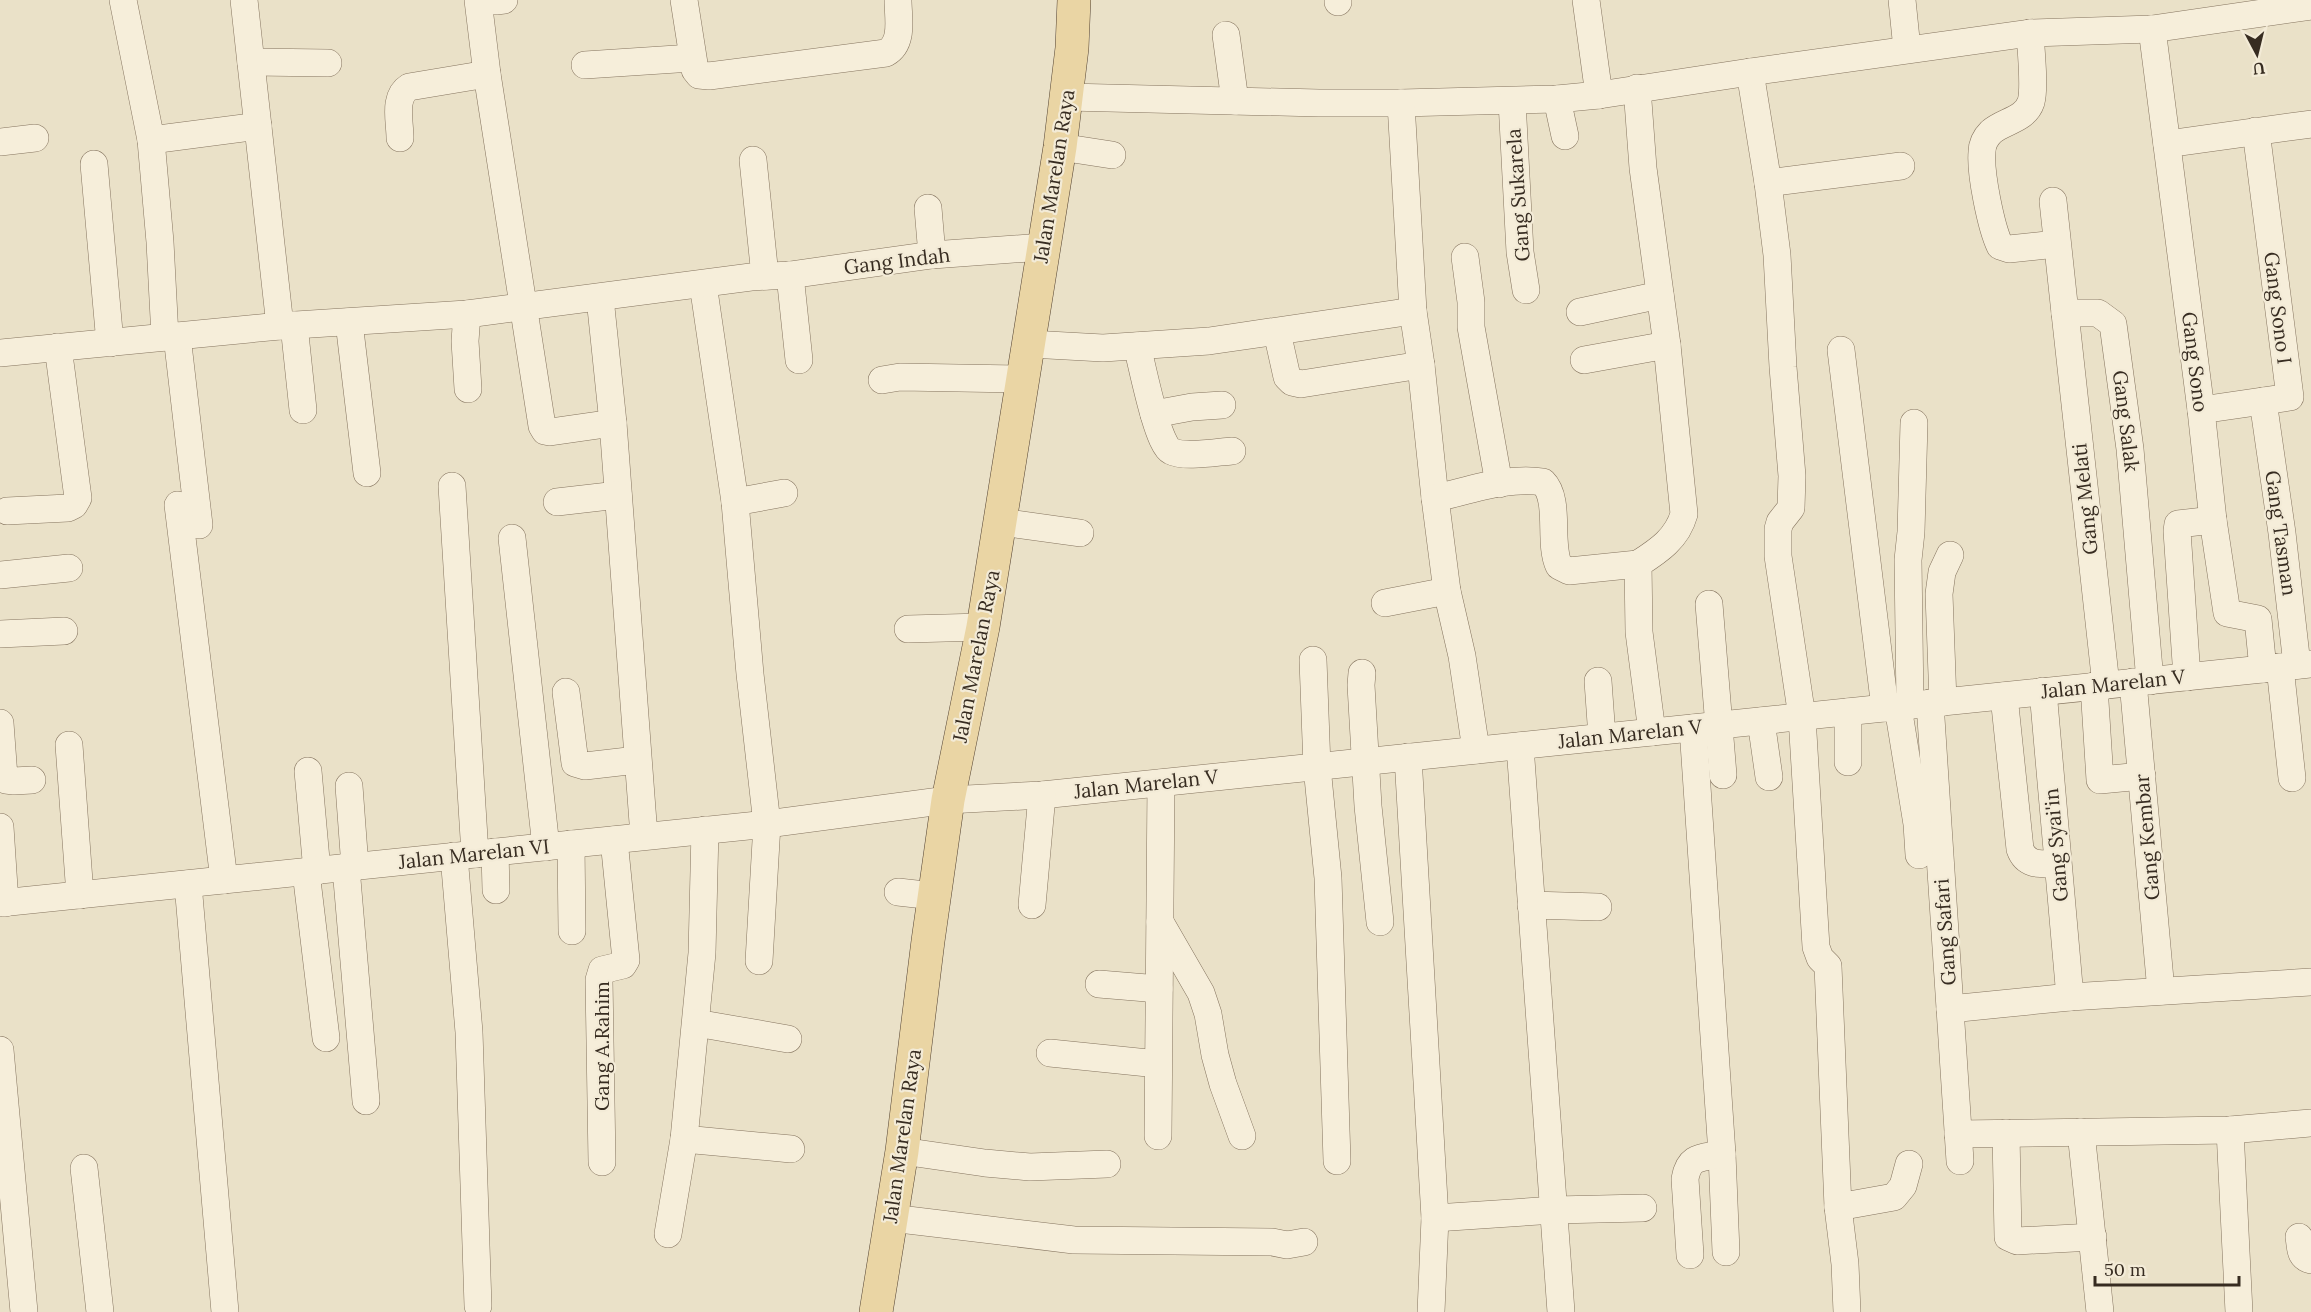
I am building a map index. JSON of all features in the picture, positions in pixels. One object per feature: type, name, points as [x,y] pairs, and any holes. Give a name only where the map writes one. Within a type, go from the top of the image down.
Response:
[{"type":"main road","name":"Jalan Marelan Raya","points":[[876,1312],[902,1151],[948,801],[983,627],[1001,522],[1060,147],[1067,98],[1074,0]]},
{"type":"street","points":[[123,0],[150,140],[171,337],[199,525]]},
{"type":"street","points":[[244,0],[258,126],[287,325],[303,410]]},
{"type":"street","points":[[478,0],[487,74],[542,426],[550,432],[613,423]]},
{"type":"street","points":[[496,1],[504,0]]},
{"type":"street","points":[[684,0],[695,70],[699,75],[709,76],[886,53],[896,46],[898,38],[898,0]]},
{"type":"street","points":[[1586,0],[1599,95]]},
{"type":"street","points":[[1902,0],[1907,49]]},
{"type":"street","points":[[1067,98],[1401,104],[1557,99],[1599,95],[2030,33],[2152,29],[2311,6]]},
{"type":"street","name":"Gang Sono","points":[[2152,29],[2213,519],[2227,614],[2258,619],[2288,666]]},
{"type":"street","points":[[2030,33],[2031,102],[2024,113],[1998,126],[1986,137],[1982,153],[1986,192],[1996,238],[2000,246],[2009,249],[2056,244]]},
{"type":"street","points":[[1226,35],[1235,101]]},
{"type":"street","points":[[585,65],[692,58]]},
{"type":"street","points":[[251,62],[328,63]]},
{"type":"street","points":[[1750,72],[1777,255],[1792,476],[1791,508],[1780,522],[1778,529],[1778,556],[1802,717],[1816,947],[1820,958],[1828,966],[1838,1207],[1845,1264],[1847,1312]]},
{"type":"street","points":[[400,138],[399,99],[404,90],[409,87],[487,74]]},
{"type":"street","points":[[1435,498],[1499,484],[1543,482],[1550,488],[1555,555],[1559,566],[1569,571],[1638,564],[1656,553],[1678,532],[1684,514],[1667,345],[1643,168],[1637,88]]},
{"type":"street","points":[[1557,99],[1565,136]]},
{"type":"street","name":"Gang Sukarela","points":[[1512,101],[1520,252],[1526,290]]},
{"type":"street","points":[[1401,104],[1413,311],[1447,591],[1462,656],[1476,750]]},
{"type":"street","points":[[2167,144],[2311,124]]},
{"type":"street","points":[[150,140],[258,126]]},
{"type":"street","name":"Gang Sono I","points":[[2201,410],[2289,397],[2256,131]]},
{"type":"street","points":[[0,142],[35,138]]},
{"type":"street","points":[[1060,147],[1112,155]]},
{"type":"street","points":[[753,160],[769,276],[799,360]]},
{"type":"street","points":[[94,164],[122,342]]},
{"type":"street","points":[[1768,183],[1901,166]]},
{"type":"street","points":[[2053,201],[2065,313]]},
{"type":"street","points":[[928,208],[932,255]]},
{"type":"street","name":"Gang Indah","points":[[0,353],[287,325],[467,314],[932,255],[1043,247]]},
{"type":"street","points":[[1465,257],[1472,327],[1499,484]]},
{"type":"street","points":[[704,284],[735,502],[750,674],[767,824],[759,961]]},
{"type":"street","points":[[1580,312],[1660,295]]},
{"type":"street","points":[[600,298],[613,423],[644,836]]},
{"type":"street","points":[[1030,344],[1103,348],[1209,341],[1413,311]]},
{"type":"street","name":"Gang Salak","points":[[2065,313],[2098,313],[2113,324],[2130,448],[2141,682]]},
{"type":"street","name":"Gang Melati","points":[[2065,313],[2100,686],[2100,780],[2142,776]]},
{"type":"street","points":[[467,314],[465,341],[468,389]]},
{"type":"street","points":[[349,322],[367,473]]},
{"type":"street","points":[[1277,332],[1287,377],[1292,382],[1301,384],[1421,365]]},
{"type":"street","points":[[1584,360],[1667,345]]},
{"type":"street","points":[[1137,346],[1154,414],[1167,448],[1174,453],[1184,454],[1232,451]]},
{"type":"street","points":[[7,511],[68,508],[74,505],[78,498],[58,347]]},
{"type":"street","points":[[1841,350],[1913,705]]},
{"type":"street","points":[[882,380],[900,377],[1024,380]]},
{"type":"street","name":"Gang Tasman","points":[[2263,401],[2282,533],[2288,666]]},
{"type":"street","points":[[1154,414],[1192,407],[1222,405]]},
{"type":"street","points":[[1914,423],[1908,560],[1919,855]]},
{"type":"street","points":[[452,486],[475,854],[470,1032],[478,1306]]},
{"type":"street","points":[[735,502],[784,493]]},
{"type":"street","points":[[557,502],[618,495]]},
{"type":"street","points":[[178,505],[234,879]]},
{"type":"street","points":[[2187,677],[2178,524],[2213,519]]},
{"type":"street","points":[[1001,522],[1080,533]]},
{"type":"street","points":[[512,538],[572,931]]},
{"type":"street","points":[[1913,705],[1942,572],[1950,555]]},
{"type":"street","points":[[1638,564],[1640,633],[1652,732]]},
{"type":"street","points":[[0,575],[69,568]]},
{"type":"street","points":[[1385,603],[1447,591]]},
{"type":"street","points":[[1709,604],[1706,726],[1726,1252]]},
{"type":"street","points":[[908,628],[983,627]]},
{"type":"street","points":[[0,633],[64,631]]},
{"type":"street","points":[[1313,660],[1317,767],[1328,878],[1337,1161]]},
{"type":"street","points":[[2288,666],[2292,778]]},
{"type":"street","name":"Jalan Marelan V","points":[[948,801],[1042,795],[2288,666]]},
{"type":"street","points":[[1362,673],[1368,806],[1380,922]]},
{"type":"street","points":[[1598,681],[1602,737]]},
{"type":"street","name":"Gang Kembar","points":[[2141,682],[2142,776],[2161,991]]},
{"type":"street","points":[[566,692],[575,764],[585,766],[637,760]]},
{"type":"street","name":"Gang Syai'in","points":[[2043,692],[2070,998]]},
{"type":"street","points":[[2004,696],[2020,849],[2023,858],[2028,861],[2057,864]]},
{"type":"street","name":"Gang Safari","points":[[1913,705],[1950,1009],[1960,1161]]},
{"type":"street","points":[[1848,712],[1848,762]]},
{"type":"street","points":[[1761,721],[1769,777]]},
{"type":"street","points":[[0,723],[4,777],[14,782],[32,780]]},
{"type":"street","points":[[1706,726],[1723,775]]},
{"type":"street","points":[[69,745],[80,895]]},
{"type":"street","points":[[1520,746],[1562,1312]]},
{"type":"street","points":[[1408,757],[1435,1218],[1431,1312]]},
{"type":"street","points":[[308,771],[312,871],[326,1038]]},
{"type":"street","points":[[1158,1137],[1161,783]]},
{"type":"street","points":[[349,786],[351,867],[366,1101]]},
{"type":"street","points":[[1032,905],[1042,795]]},
{"type":"street","name":"Jalan Marelan VI","points":[[3,903],[767,824],[948,801]]},
{"type":"street","points":[[0,827],[3,903]]},
{"type":"street","points":[[668,1234],[684,1139],[696,1023],[705,907],[705,830]]},
{"type":"street","name":"Gang A.Rahim","points":[[602,1162],[599,980],[602,970],[623,965],[626,960],[614,840]]},
{"type":"street","points":[[475,854],[496,890]]},
{"type":"street","points":[[188,884],[225,1312]]},
{"type":"street","points":[[897,892],[934,896]]},
{"type":"street","points":[[1532,905],[1598,907]]},
{"type":"street","points":[[1160,922],[1202,993],[1223,1084],[1242,1136]]},
{"type":"street","points":[[1950,1009],[2161,991],[2311,982]]},
{"type":"street","points":[[1099,984],[1159,989]]},
{"type":"street","points":[[696,1023],[788,1039]]},
{"type":"street","points":[[1050,1053],[1158,1064]]},
{"type":"street","points":[[0,1061],[24,1312]]},
{"type":"street","points":[[1958,1134],[2230,1131],[2311,1123]]},
{"type":"street","points":[[2230,1131],[2239,1312]]},
{"type":"street","points":[[2081,1132],[2100,1312]]},
{"type":"street","points":[[2006,1133],[2008,1237],[2017,1241],[2093,1237]]},
{"type":"street","points":[[684,1139],[791,1149]]},
{"type":"street","points":[[902,1151],[1030,1167],[1107,1164]]},
{"type":"street","points":[[1690,1255],[1685,1179],[1687,1169],[1695,1159],[1722,1154]]},
{"type":"street","points":[[1838,1207],[1894,1197],[1904,1186],[1909,1164]]},
{"type":"street","points":[[84,1168],[100,1312]]},
{"type":"street","points":[[1435,1218],[1555,1210],[1643,1208]]},
{"type":"street","points":[[891,1218],[1074,1240],[1272,1242],[1287,1245],[1304,1242]]}]
